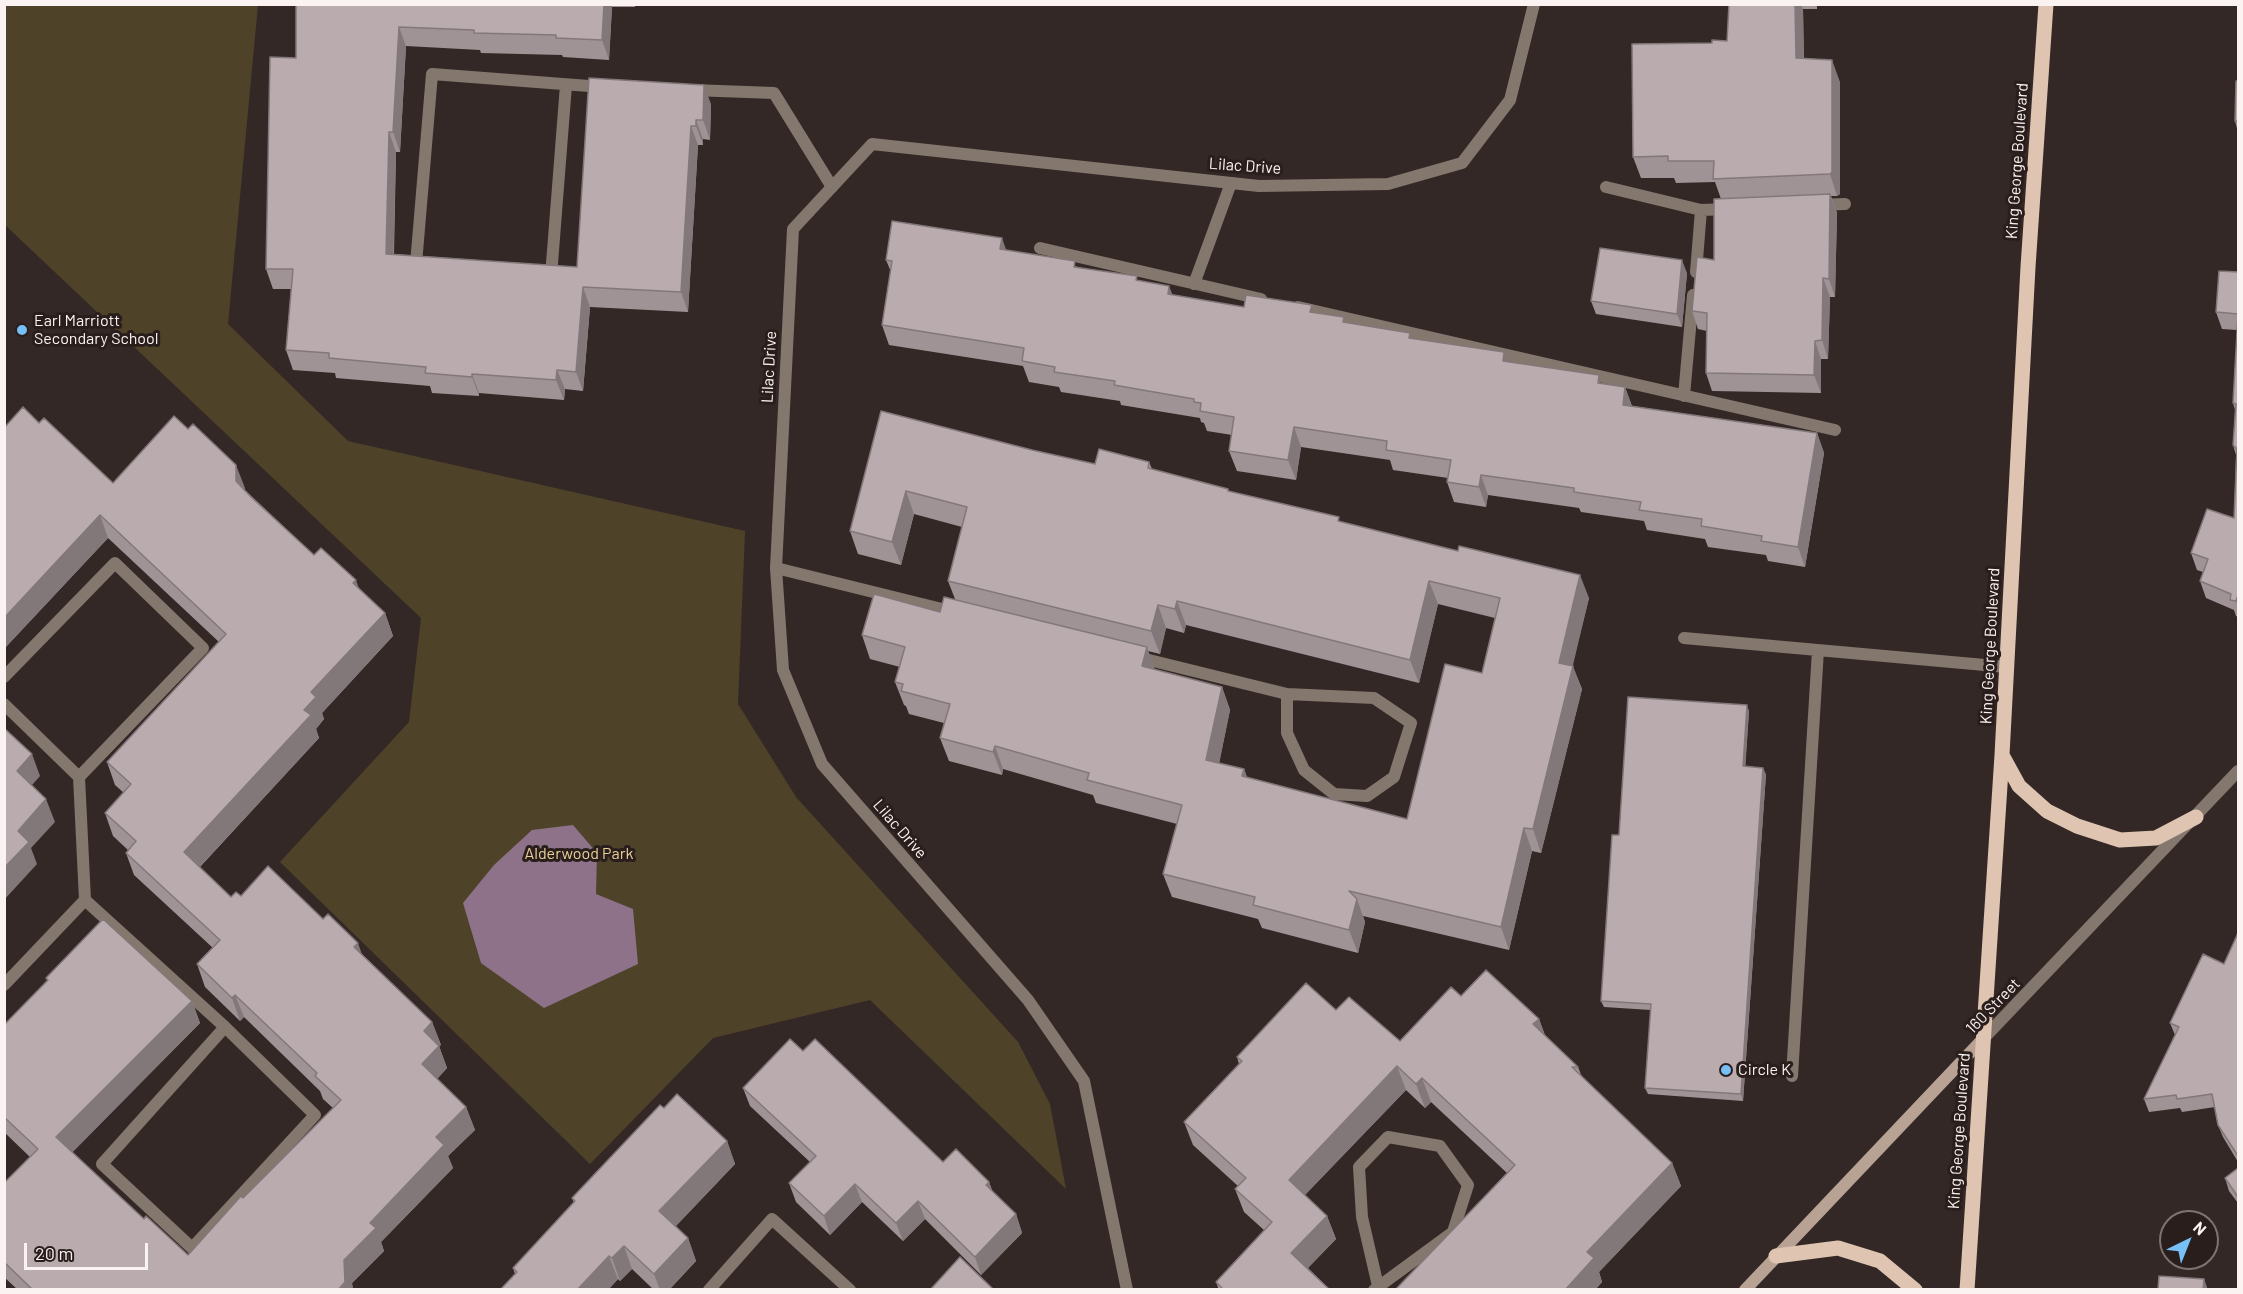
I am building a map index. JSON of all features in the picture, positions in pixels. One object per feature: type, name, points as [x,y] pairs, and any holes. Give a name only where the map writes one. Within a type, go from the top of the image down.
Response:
[{"type":"main road","name":"King George Boulevard","points":[[1967,1290],[2002,755],[2028,267],[2046,4]]},
{"type":"main road","points":[[2002,755],[2019,786],[2047,811],[2120,840],[2156,838],[2196,817]]},
{"type":"main road","name":"160 Street","points":[[1745,1290],[1983,1039]]},
{"type":"main road","points":[[1776,1256],[1838,1248],[1880,1261],[1915,1290]]},
{"type":"street","name":"Lilac Drive","points":[[1127,1290],[1084,1081],[1028,1000],[822,764],[783,670],[776,568],[793,228],[872,144],[1259,186],[1388,184],[1462,162],[1510,100],[1534,4]]},
{"type":"street","points":[[439,266],[416,264],[432,74],[611,87]]},
{"type":"street","points":[[529,274],[551,276],[566,85]]},
{"type":"street","points":[[677,89],[774,93],[832,187]]},
{"type":"street","points":[[1194,284],[1231,183]]},
{"type":"street","points":[[1606,187],[1701,210],[1737,209]]},
{"type":"street","points":[[1809,206],[1845,204]]},
{"type":"street","points":[[1684,396],[1701,210]]},
{"type":"street","points":[[1040,248],[1835,430]]},
{"type":"street","points":[[4,677],[115,563],[203,648],[79,777]]},
{"type":"street","points":[[776,568],[966,615]]},
{"type":"street","points":[[1684,638],[2007,667]]},
{"type":"street","points":[[1792,1076],[1818,650]]},
{"type":"street","points":[[1129,654],[1287,694],[1374,698],[1411,723],[1394,777],[1367,796],[1334,794],[1304,770],[1287,733],[1287,694]]},
{"type":"street","points":[[4,704],[79,777],[85,900],[225,1027],[315,1115],[192,1248],[102,1164],[225,1027]]},
{"type":"street","name":"160 Street","points":[[1983,1039],[2238,771]]},
{"type":"street","points":[[4,985],[85,900]]},
{"type":"street","points":[[1388,1137],[1440,1146],[1468,1185],[1453,1232],[1376,1288],[1362,1217],[1359,1167],[1388,1137]]},
{"type":"street","points":[[709,1290],[772,1219],[850,1290]]},
{"type":"green space","name":"Alderwood Park","points":[[4,5],[258,5],[228,324],[348,441],[745,531],[738,704],[796,797],[1018,1042],[1050,1104],[1066,1189],[870,1000],[713,1038],[590,1164],[280,862],[409,722],[421,618],[5,225]]},
{"type":"shaded area","points":[[573,825],[597,853],[596,894],[633,909],[638,964],[544,1008],[481,963],[463,903],[494,865],[532,830]]},
{"type":"building","points":[[296,4],[604,4],[602,40],[556,38],[556,35],[474,33],[474,30],[399,27],[393,132],[389,132],[386,254],[577,267],[589,78],[704,85],[703,120],[696,120],[696,126],[691,126],[681,292],[583,287],[576,372],[557,370],[556,380],[425,373],[426,367],[329,358],[329,353],[286,350],[293,269],[266,269],[270,57],[296,58]]},
{"type":"building","points":[[1729,4],[1795,4],[1796,58],[1832,60],[1832,172],[1830,174],[1713,179],[1714,161],[1668,161],[1668,156],[1633,157],[1632,44],[1727,41]]},
{"type":"building","points":[[2236,81],[2238,81],[2238,121],[2235,121]]},
{"type":"building","points":[[1830,194],[1829,279],[1823,278],[1822,340],[1815,341],[1814,375],[1706,373],[1707,313],[1692,311],[1697,257],[1714,260],[1714,199]]},
{"type":"building","points":[[892,221],[1002,238],[1000,249],[1075,261],[1074,267],[1137,276],[1136,280],[1169,286],[1168,294],[1244,307],[1246,295],[1312,305],[1310,312],[1344,317],[1343,322],[1410,333],[1409,338],[1504,352],[1503,361],[1599,375],[1598,383],[1625,387],[1623,405],[1817,433],[1798,547],[1761,541],[1762,536],[1701,526],[1702,519],[1639,510],[1641,502],[1574,492],[1574,488],[1481,475],[1479,487],[1447,482],[1451,460],[1386,450],[1387,441],[1294,427],[1288,460],[1229,451],[1234,417],[1200,411],[1201,403],[1194,402],[1194,399],[1114,385],[1115,381],[1054,372],[1055,367],[1022,361],[1024,348],[882,325],[892,261],[886,260]]},
{"type":"building","points":[[1600,248],[1682,260],[1677,314],[1591,301]]},
{"type":"building","points":[[2219,271],[2238,272],[2238,314],[2216,312]]},
{"type":"building","points":[[2238,314],[2238,595],[2236,601],[2230,600],[2231,594],[2200,581],[2208,559],[2191,553],[2207,509],[2234,518],[2237,449],[2233,445],[2236,404],[2233,403]]},
{"type":"building","points":[[23,407],[39,423],[44,418],[113,483],[174,416],[188,429],[193,424],[236,465],[236,481],[251,497],[314,555],[321,548],[356,580],[353,583],[385,613],[311,692],[316,697],[304,710],[311,715],[184,852],[231,897],[236,892],[241,896],[268,866],[323,919],[328,914],[358,943],[354,947],[432,1022],[424,1031],[439,1046],[422,1064],[466,1107],[436,1137],[444,1145],[370,1223],[376,1228],[344,1260],[345,1282],[338,1290],[33,1290],[4,1262],[4,1183],[38,1149],[4,1117],[4,1025],[103,919],[192,1001],[56,1137],[144,1219],[146,1216],[188,1255],[241,1196],[243,1198],[341,1100],[315,1076],[317,1073],[235,995],[232,998],[197,964],[220,940],[126,853],[136,841],[105,813],[131,784],[107,762],[226,634],[100,515],[4,618],[4,428]]},
{"type":"building","points":[[881,411],[1095,464],[1099,449],[1149,462],[1148,468],[1228,489],[1228,491],[1339,517],[1338,521],[1458,551],[1459,546],[1580,575],[1559,663],[1573,666],[1533,829],[1524,828],[1501,927],[1349,891],[1357,899],[1349,930],[1253,905],[1255,897],[1163,874],[1182,805],[1087,780],[1089,773],[995,746],[993,752],[940,738],[950,704],[901,691],[903,684],[895,682],[905,647],[862,635],[874,594],[940,612],[944,597],[1147,647],[1142,666],[1222,687],[1206,760],[1244,769],[1242,776],[1407,819],[1445,664],[1482,673],[1500,598],[1429,581],[1410,660],[1177,601],[1175,609],[1158,605],[1151,631],[948,581],[967,507],[906,491],[892,542],[850,531]]},
{"type":"building","points":[[1628,697],[1747,705],[1743,766],[1763,768],[1741,1094],[1645,1088],[1651,1004],[1601,1001],[1612,835],[1619,835]]},
{"type":"building","points":[[4,728],[32,754],[17,771],[46,799],[18,831],[29,842],[4,868]]},
{"type":"building","points":[[2238,933],[2238,1156],[2218,1125],[2212,1094],[2177,1099],[2176,1095],[2144,1099],[2179,1027],[2170,1023],[2203,954],[2224,964]]},
{"type":"building","points":[[1486,970],[1539,1019],[1533,1024],[1578,1067],[1572,1067],[1672,1163],[1587,1252],[1594,1258],[1565,1290],[1395,1290],[1515,1165],[1422,1078],[1416,1084],[1397,1066],[1289,1180],[1327,1216],[1291,1253],[1330,1290],[1224,1290],[1216,1282],[1272,1222],[1235,1189],[1246,1178],[1184,1122],[1242,1061],[1237,1057],[1306,983],[1336,1010],[1349,997],[1400,1041],[1451,987],[1461,996]]},
{"type":"building","points":[[790,1039],[803,1051],[815,1039],[943,1162],[956,1149],[989,1182],[986,1185],[1016,1214],[975,1257],[918,1201],[896,1223],[855,1184],[824,1216],[789,1183],[816,1156],[743,1088]]},
{"type":"building","points":[[677,1094],[727,1141],[659,1211],[688,1238],[654,1274],[624,1246],[612,1258],[609,1256],[577,1290],[500,1290],[517,1272],[513,1268],[575,1201],[572,1198],[660,1105],[664,1108]]},
{"type":"building","points":[[2238,1168],[2238,1197],[2225,1178]]},
{"type":"building","points":[[960,1257],[994,1290],[930,1290]]},
{"type":"building","points":[[2159,1276],[2204,1279],[2203,1290],[2158,1290]]},
{"type":"place","name":"Earl Marriott Secondary School","points":[[22,330]]},
{"type":"place","name":"Circle K","points":[[1726,1070]]}]
